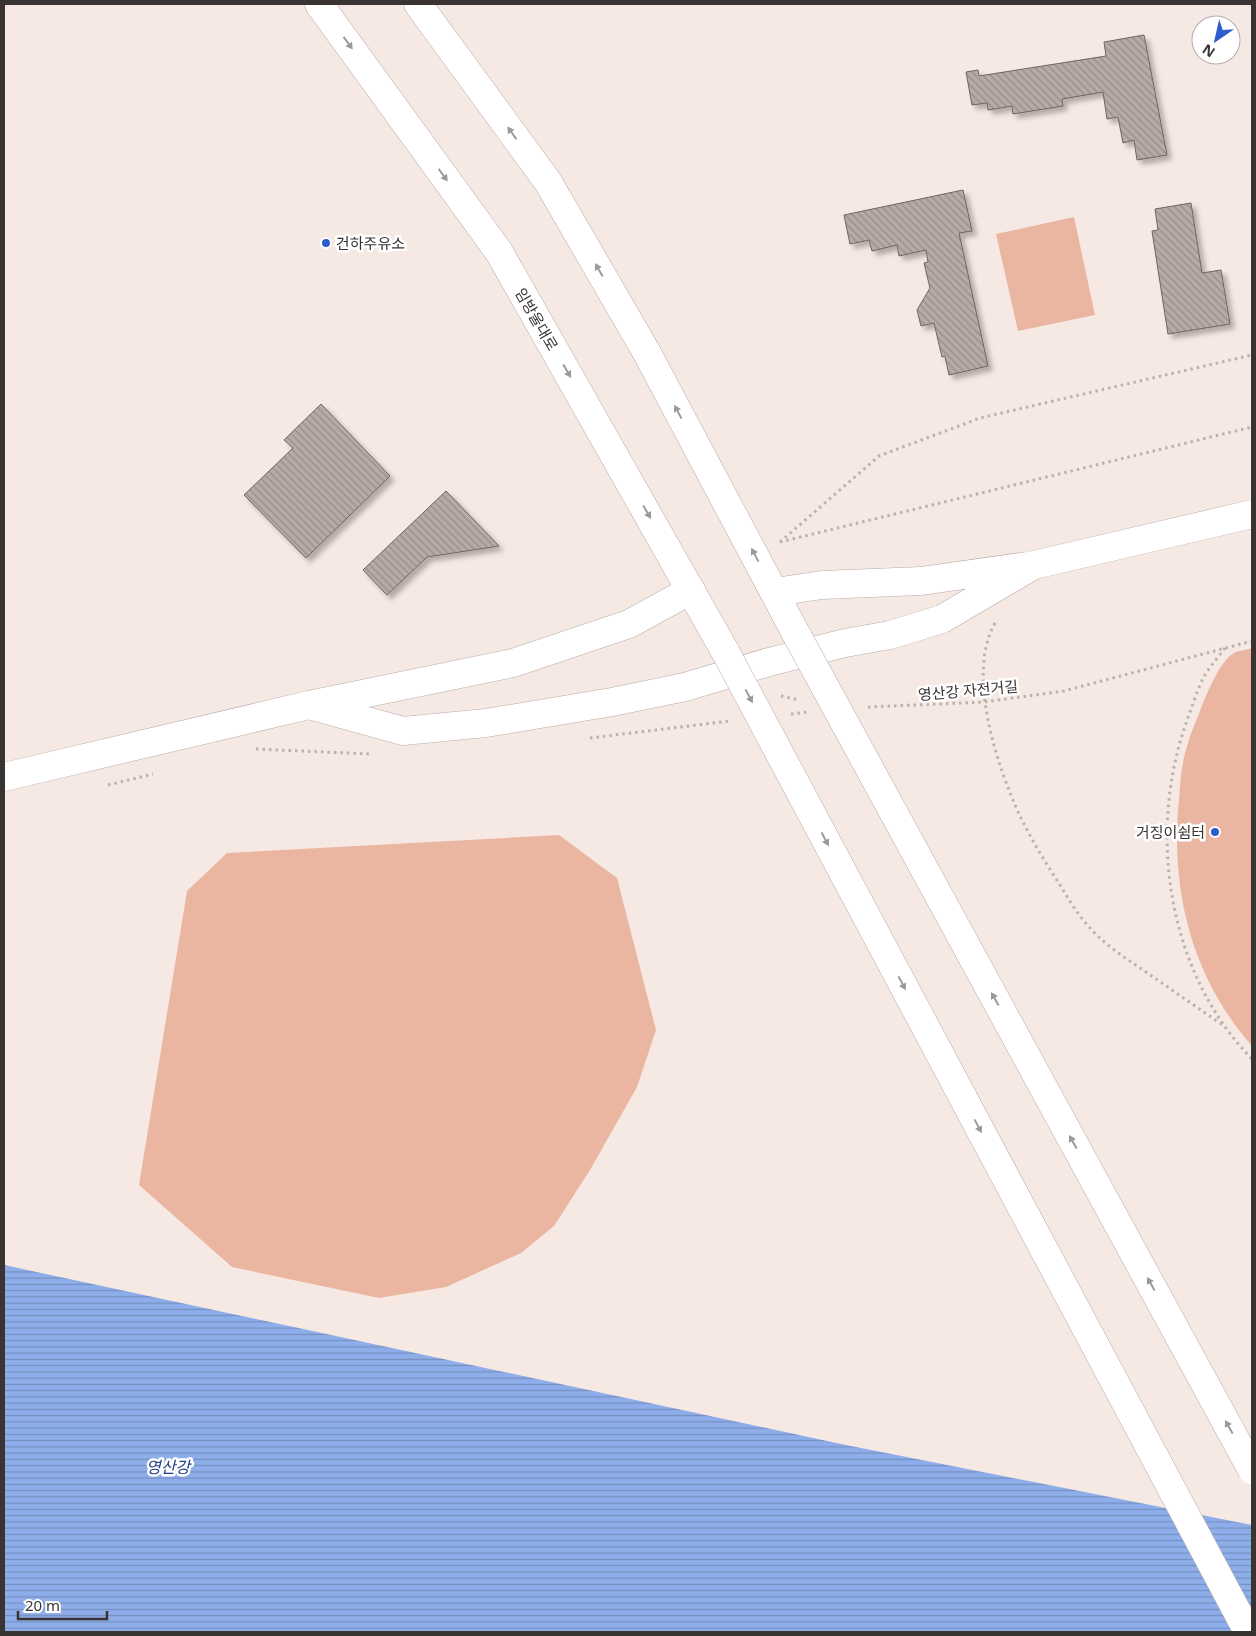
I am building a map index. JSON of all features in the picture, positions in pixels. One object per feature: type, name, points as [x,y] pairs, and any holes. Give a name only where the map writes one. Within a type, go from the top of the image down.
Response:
[{"type":"main road","name":"임방울대로","points":[[319,4],[499,252],[726,653],[1248,1632]]},
{"type":"main road","points":[[418,4],[548,182],[647,353],[794,630],[1252,1470]]},
{"type":"main road","points":[[775,592],[822,585],[921,581],[1034,565],[1252,514]]},
{"type":"main road","points":[[309,704],[403,731],[486,723],[612,702],[685,687],[769,662],[845,643],[890,635],[942,619],[1034,565]]},
{"type":"main road","points":[[4,777],[309,704],[513,663],[628,624],[691,590]]},
{"type":"path","points":[[779,542],[879,456],[980,418],[1252,355]]},
{"type":"path","points":[[779,542],[1252,427]]},
{"type":"path","points":[[779,542],[783,550]]},
{"type":"path","name":"영산강 자전거길","points":[[862,707],[984,702],[1064,691],[1252,641]]},
{"type":"path","points":[[1225,648],[1206,674],[1179,741],[1170,795],[1168,849],[1174,910],[1183,946],[1201,986],[1224,1026],[1252,1059]]},
{"type":"path","points":[[983,675],[984,702],[999,762],[1020,816],[1076,911],[1108,946],[1224,1026]]},
{"type":"path","points":[[774,694],[808,702]]},
{"type":"shaded area","points":[[1074,217],[1095,315],[1018,331],[996,234]]},
{"type":"shaded area","name":"거징이쉼터","points":[[1252,648],[1252,1046],[1231,1019],[1214,991],[1200,961],[1189,930],[1182,899],[1177,833],[1183,764],[1202,705],[1214,679],[1229,657],[1236,652]]},
{"type":"shaded area","points":[[559,835],[617,878],[656,1030],[637,1087],[590,1170],[554,1226],[521,1253],[446,1287],[379,1298],[232,1267],[139,1185],[187,891],[227,853]]},
{"type":"water","name":"영산강","points":[[4,1265],[841,1444],[1252,1525],[1252,1632],[4,1632]]},
{"type":"building","points":[[1144,35],[1167,155],[1137,160],[1134,140],[1123,143],[1118,117],[1107,119],[1103,92],[1062,99],[1063,106],[1013,114],[1012,106],[988,110],[987,103],[972,105],[966,72],[978,70],[979,76],[1106,56],[1104,42]]},
{"type":"building","points":[[963,190],[972,231],[959,233],[988,366],[949,375],[945,356],[942,357],[934,323],[921,326],[917,310],[930,288],[924,263],[928,262],[926,250],[899,256],[897,245],[872,251],[869,240],[850,244],[844,215]]},
{"type":"building","points":[[1191,203],[1202,273],[1221,270],[1230,324],[1168,334],[1152,231],[1158,230],[1155,209]]},
{"type":"building","points":[[321,404],[390,476],[306,558],[244,495],[293,448],[284,440]]},
{"type":"building","points":[[446,491],[499,546],[427,557],[387,595],[363,570]]},
{"type":"place","name":"건하주유소","points":[[326,243]]},
{"type":"place","name":"거징이쉼터","points":[[1215,832]]}]
